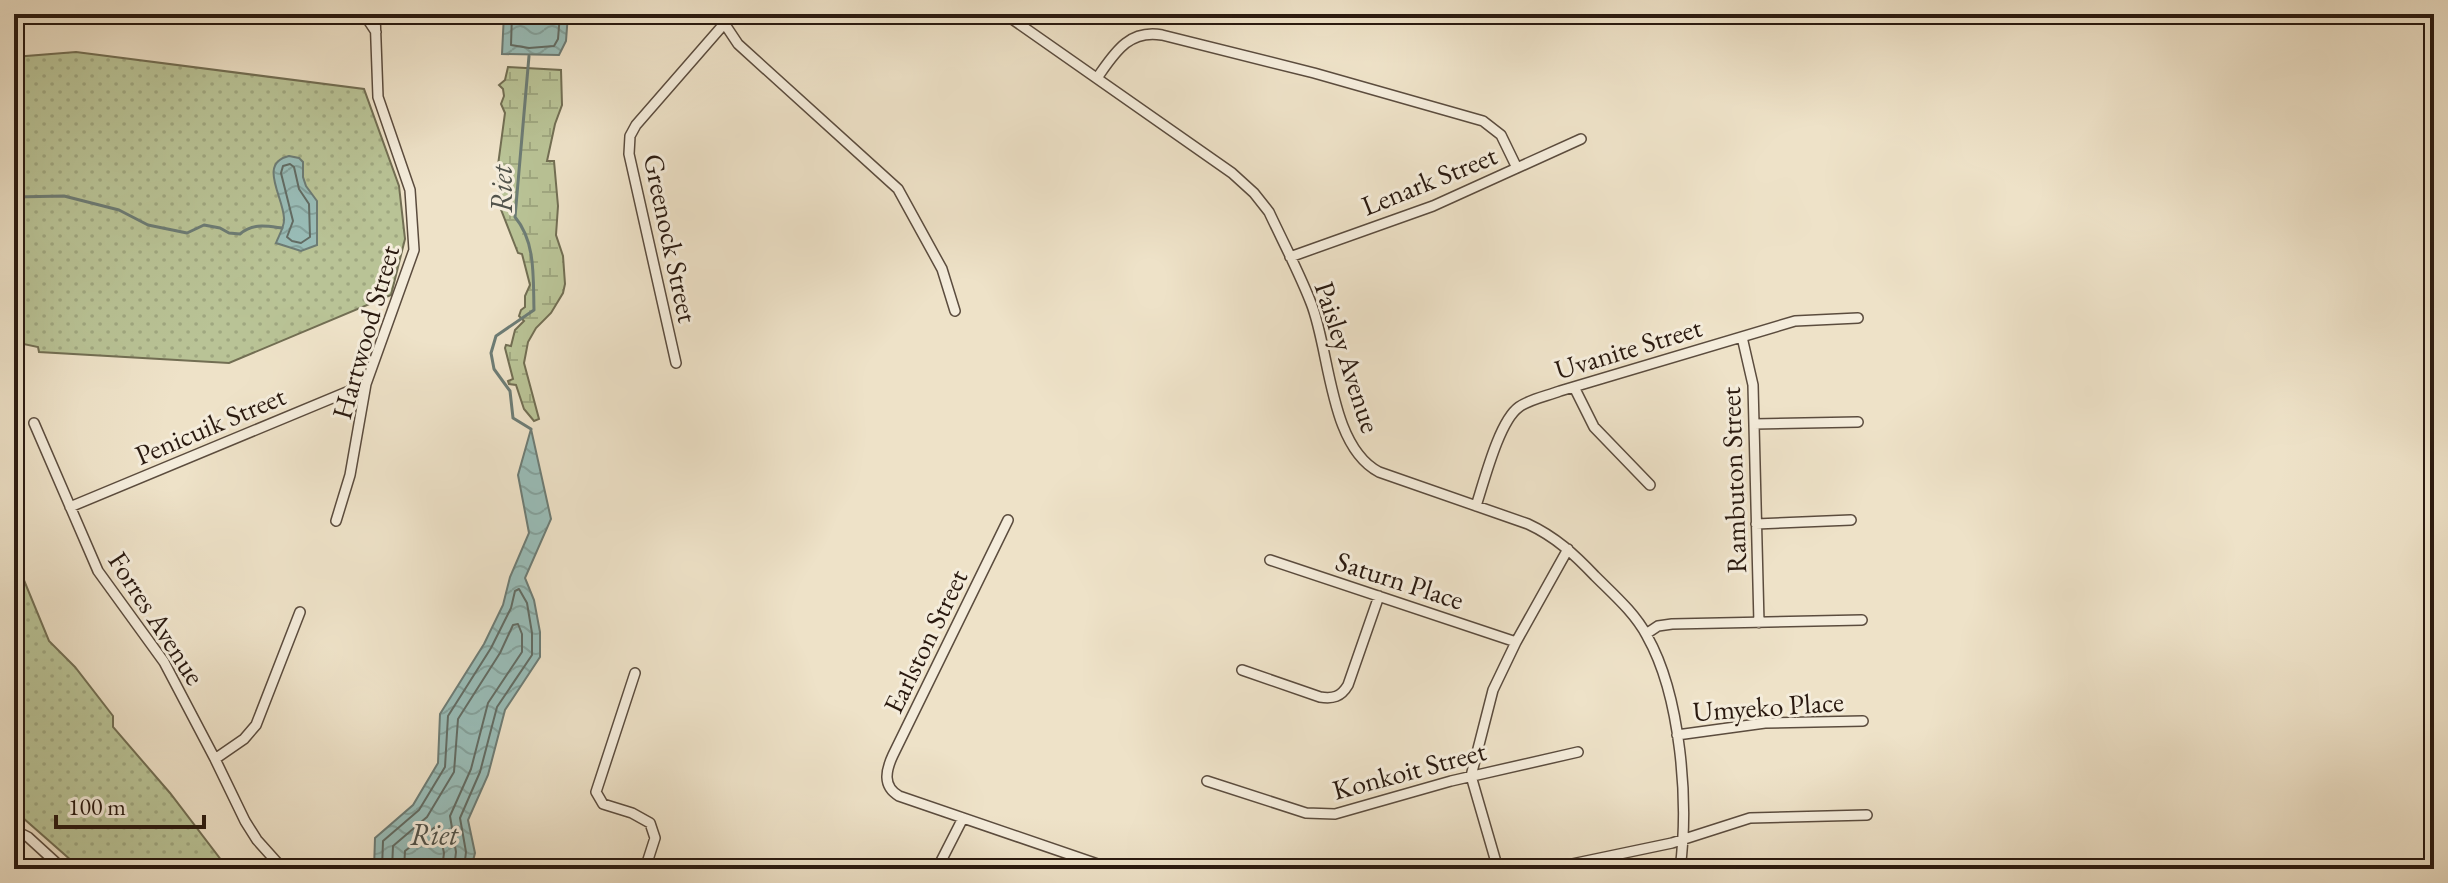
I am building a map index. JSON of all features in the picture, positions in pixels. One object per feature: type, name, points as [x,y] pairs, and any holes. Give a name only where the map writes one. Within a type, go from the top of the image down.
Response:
[{"type":"street","points":[[364,14],[376,32]]},
{"type":"street","name":"Hartwood Street","points":[[336,521],[352,466],[366,384],[414,250],[410,190],[378,97],[375,14]]},
{"type":"street","points":[[718,14],[738,44],[898,189],[942,269],[955,311]]},
{"type":"street","name":"Paisley Avenue","points":[[1005,14],[1250,188],[1269,212],[1314,312],[1335,402],[1356,453],[1367,465],[1542,530],[1568,549],[1624,605],[1646,634],[1665,680],[1677,735],[1683,794],[1680,869]]},
{"type":"street","name":"Greenock Street","points":[[676,363],[628,141],[633,127],[724,24]]},
{"type":"street","points":[[1097,78],[1127,40],[1147,33],[1162,35],[1314,73],[1483,121],[1501,135],[1517,168]]},
{"type":"street","name":"Lenark Street","points":[[1290,257],[1433,206],[1581,139]]},
{"type":"street","name":"Uvanite Street","points":[[1476,506],[1505,423],[1524,404],[1801,319],[1858,318]]},
{"type":"street","name":"Rambuton Street","points":[[1742,337],[1753,377],[1759,623]]},
{"type":"street","name":"Penicuik Street","points":[[70,507],[366,384]]},
{"type":"street","points":[[1574,387],[1594,427],[1650,485]]},
{"type":"street","points":[[1754,424],[1858,422]]},
{"type":"street","name":"Forres Avenue","points":[[34,423],[98,571],[164,662],[245,821],[283,869]]},
{"type":"street","name":"Earlston Street","points":[[963,818],[899,796],[888,782],[887,768],[1008,520]]},
{"type":"street","points":[[1756,524],[1851,520]]},
{"type":"street","points":[[1498,869],[1471,776],[1493,690],[1568,549]]},
{"type":"street","name":"Saturn Place","points":[[1270,560],[1516,642]]},
{"type":"street","points":[[1242,670],[1320,697],[1340,695],[1348,685],[1379,596]]},
{"type":"street","points":[[215,759],[244,739],[256,725],[300,612]]},
{"type":"street","points":[[1646,634],[1664,625],[1862,620]]},
{"type":"street","points":[[635,673],[596,792],[603,804],[632,813],[650,823],[655,838],[645,869]]},
{"type":"street","name":"Umyeko Place","points":[[1677,735],[1756,724],[1863,721]]},
{"type":"street","name":"Konkoit Street","points":[[1207,781],[1306,813],[1325,815],[1357,809],[1471,776],[1578,752]]},
{"type":"street","points":[[1551,869],[1672,843],[1750,818],[1867,815]]},
{"type":"street","points":[[937,869],[963,818],[1112,869]]},
{"type":"street","points":[[14,830],[28,837],[63,869]]},
{"type":"green space","points":[[76,52],[364,89],[399,186],[405,239],[391,295],[229,363],[39,352],[38,347],[14,342],[14,57]]},
{"type":"green space","points":[[508,67],[561,70],[562,105],[547,161],[554,161],[558,206],[556,235],[563,256],[565,284],[551,313],[536,328],[528,342],[524,363],[539,419],[534,421],[524,409],[516,385],[509,384],[508,381],[513,379],[505,348],[506,345],[511,346],[515,330],[524,321],[519,316],[525,307],[525,296],[530,285],[522,254],[518,253],[500,207],[498,165],[505,113],[501,104],[503,89],[499,85],[505,80]]},
{"type":"green space","points":[[14,556],[49,641],[75,667],[113,716],[113,727],[170,793],[228,869],[81,869],[14,810]]},
{"type":"water","points":[[504,14],[568,14],[566,41],[559,55],[502,54]]},
{"type":"water","points":[[289,156],[303,162],[306,186],[317,201],[317,245],[301,251],[276,243],[284,218],[274,181],[275,166]]},
{"type":"water","name":"Riet","points":[[531,429],[551,519],[525,578],[534,600],[540,632],[540,657],[505,710],[488,775],[468,820],[475,853],[471,869],[374,869],[375,838],[413,805],[438,763],[440,714],[484,644],[503,605],[510,577],[529,533],[518,475]]},
{"type":"waterway","name":"Riet","points":[[529,56],[515,217],[530,249],[534,310],[496,336],[491,353],[494,369],[510,391],[513,418],[531,429]]},
{"type":"waterway","points":[[14,197],[64,196],[119,210],[148,225],[187,233],[204,225],[240,234],[255,227],[282,228]]}]
